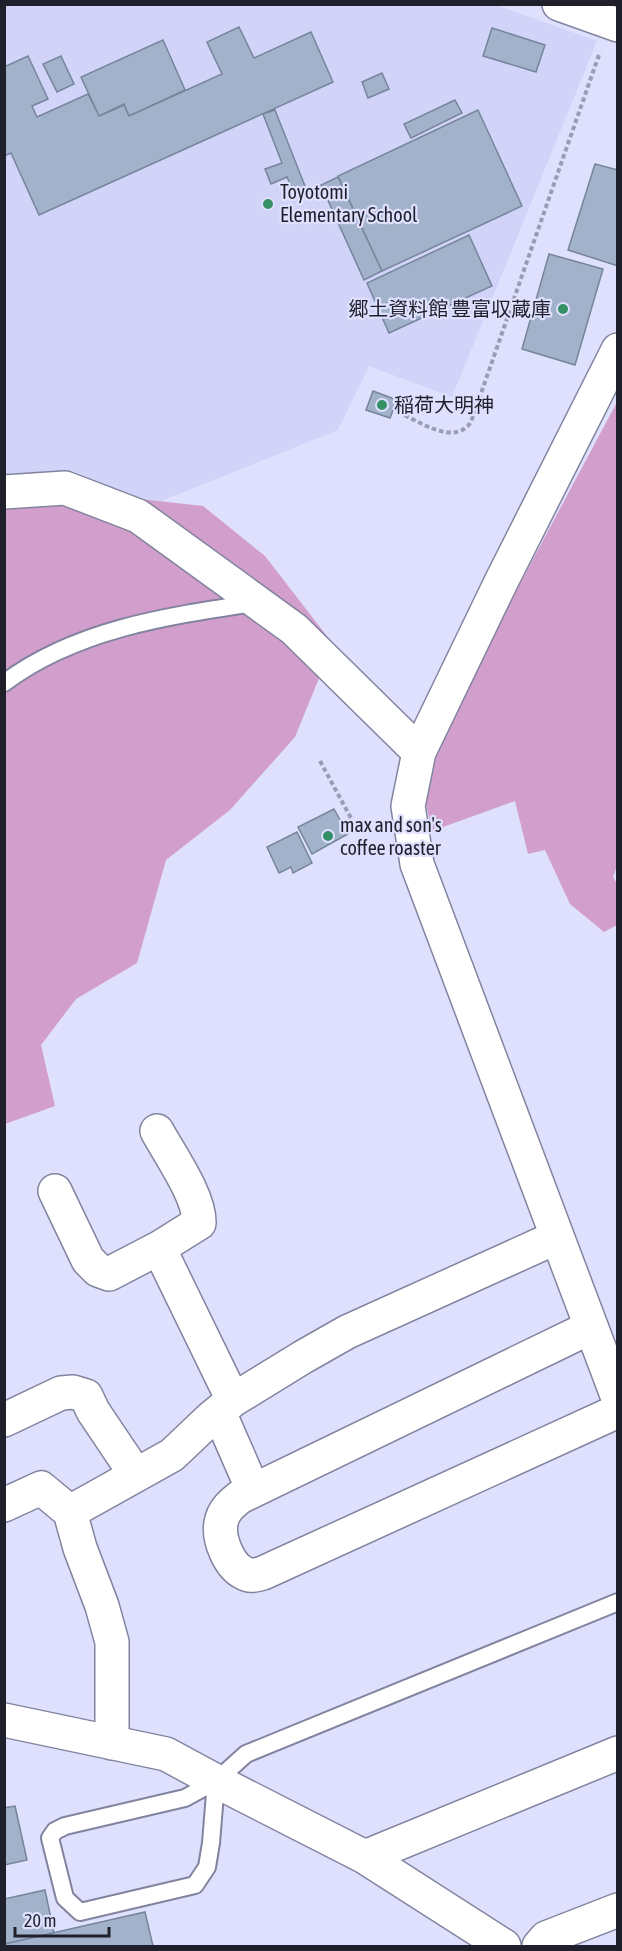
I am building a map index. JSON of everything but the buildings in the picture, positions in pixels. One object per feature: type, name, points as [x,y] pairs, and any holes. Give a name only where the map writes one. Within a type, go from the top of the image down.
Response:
[{"type":"street","points":[[559,4],[609,37]]},
{"type":"street","points":[[618,350],[501,582],[419,752],[408,806],[417,864],[618,1398]]},
{"type":"street","points":[[4,492],[65,488],[138,516],[294,629],[419,752]]},
{"type":"street","points":[[55,1191],[88,1260],[98,1269],[109,1274],[159,1248],[199,1223],[200,1212],[157,1131]]},
{"type":"street","points":[[69,1512],[172,1455],[226,1406],[347,1332],[557,1237]]},
{"type":"street","points":[[159,1248],[226,1406],[253,1490]]},
{"type":"street","points":[[591,1327],[240,1497],[225,1511],[220,1531],[229,1557],[243,1573],[251,1576],[263,1573],[618,1411]]},
{"type":"street","points":[[9,1408],[61,1393],[73,1392],[86,1396],[93,1411],[136,1475]]},
{"type":"street","points":[[4,1505],[41,1488],[69,1512],[102,1606],[112,1642],[112,1743]]},
{"type":"street","points":[[4,1692],[13,1722],[166,1754],[365,1857],[504,1947]]},
{"type":"street","points":[[365,1857],[618,1753]]},
{"type":"street","points":[[539,1947],[546,1938],[618,1910]]},
{"type":"lane","points":[[4,683],[63,648],[115,630],[182,614],[257,602]]},
{"type":"lane","points":[[216,1781],[207,1867],[195,1885],[80,1912],[65,1898],[50,1838],[55,1831],[65,1826],[185,1798],[216,1781],[246,1754],[618,1602]]},
{"type":"path","points":[[398,412],[453,434],[467,429],[471,422],[609,37]]},
{"type":"path","points":[[320,761],[352,820],[343,825]]},
{"type":"shaded area","name":"Toyotomi Elementary School","points":[[4,5],[496,5],[597,41],[452,397],[369,366],[338,430],[151,505],[74,471],[5,474]]},
{"type":"shaded area","points":[[617,402],[618,863],[613,877],[617,884],[617,925],[604,932],[570,904],[545,850],[528,854],[515,801],[432,831],[425,800],[431,757]]},
{"type":"shaded area","points":[[5,484],[203,506],[265,556],[333,644],[295,737],[230,810],[166,860],[137,963],[76,999],[41,1045],[55,1106],[5,1124]]},
{"type":"place","name":"Toyotomi Elementary School","points":[[268,204]]},
{"type":"place","name":"郷土資料館 豊富収蔵庫","points":[[563,309]]},
{"type":"place","name":"稲荷大明神","points":[[382,405]]},
{"type":"place","name":"max and son's coffee roaster","points":[[328,836]]}]
